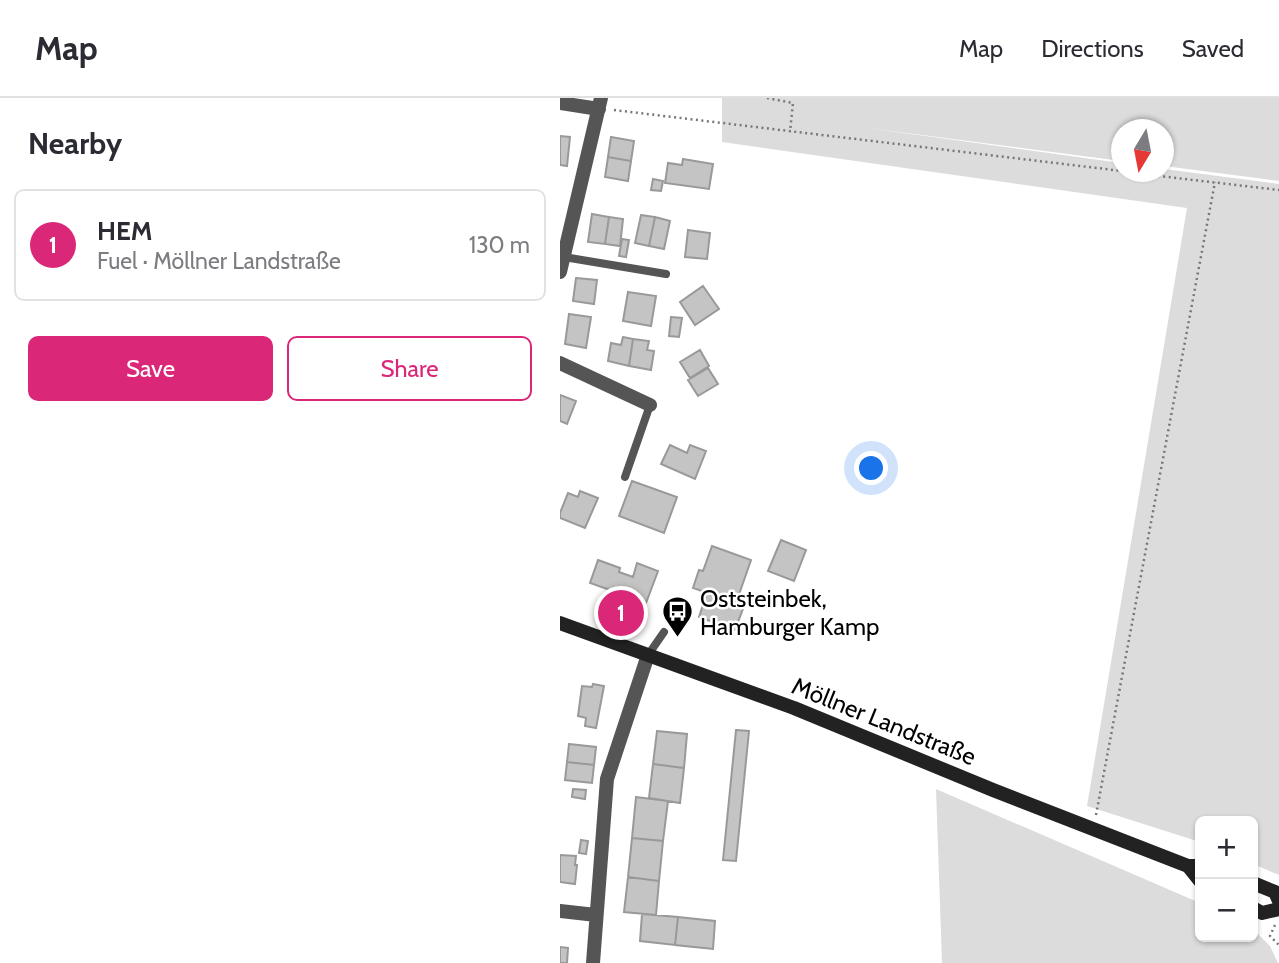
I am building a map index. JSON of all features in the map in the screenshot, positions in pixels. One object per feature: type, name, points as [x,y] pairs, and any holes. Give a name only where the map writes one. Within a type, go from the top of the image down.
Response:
[{"type":"main road","name":"Möllner Landstraße","points":[[560,623],[794,708],[1093,829],[1194,866]]},
{"type":"main road","points":[[1258,885],[1275,892],[1279,901]]},
{"type":"main road","points":[[1258,911],[1262,913],[1279,909]]},
{"type":"street","points":[[560,103],[600,103],[562,265]]},
{"type":"street","points":[[560,363],[650,405]]},
{"type":"street","points":[[593,963],[607,779],[648,655]]},
{"type":"street","points":[[560,911],[596,915]]},
{"type":"lane","points":[[562,265],[666,274]]},
{"type":"lane","points":[[625,477],[650,405]]},
{"type":"lane","points":[[648,655],[664,632]]},
{"type":"path","points":[[767,98],[793,103]]},
{"type":"path","points":[[790,132],[796,98]]},
{"type":"path","points":[[600,103],[790,132],[1111,170]]},
{"type":"path","points":[[1174,177],[1279,190]]},
{"type":"path","points":[[1093,829],[1215,182]]},
{"type":"path","points":[[1279,916],[1270,936],[1279,945]]},
{"type":"shaded area","points":[[722,98],[1279,98],[1279,181],[1174,167],[1174,119],[1111,119],[1111,160],[853,126],[1111,162],[1111,182],[1174,182],[1174,170],[1279,184],[1279,875],[1258,866],[1258,816],[1195,816],[1195,840],[1087,806],[1187,208],[722,142]]},
{"type":"shaded area","points":[[936,789],[1195,901],[1195,942],[1258,942],[1258,934],[1270,946],[1278,963],[942,963]]},
{"type":"building","points":[[560,136],[570,137],[567,166],[560,165]]},
{"type":"building","points":[[611,137],[634,141],[631,161],[608,157]]},
{"type":"building","points":[[608,157],[631,161],[628,181],[605,177]]},
{"type":"building","points":[[683,159],[713,164],[709,189],[665,183],[668,163],[682,165]]},
{"type":"building","points":[[653,179],[663,181],[661,191],[651,190]]},
{"type":"building","points":[[592,214],[609,217],[605,244],[588,242]]},
{"type":"building","points":[[641,215],[655,217],[649,246],[635,243]]},
{"type":"building","points":[[609,217],[623,219],[620,246],[605,244]]},
{"type":"building","points":[[655,217],[670,221],[664,249],[649,246]]},
{"type":"building","points":[[688,230],[710,233],[707,259],[685,257]]},
{"type":"building","points":[[622,239],[629,240],[626,257],[619,256]]},
{"type":"building","points":[[576,278],[597,280],[594,304],[573,301]]},
{"type":"building","points":[[703,286],[719,309],[695,325],[680,302]]},
{"type":"building","points":[[628,292],[656,296],[651,326],[623,321]]},
{"type":"building","points":[[569,314],[591,317],[586,348],[565,344]]},
{"type":"building","points":[[671,317],[682,318],[679,337],[669,336]]},
{"type":"building","points":[[623,337],[633,339],[629,366],[608,361],[611,343],[621,345]]},
{"type":"building","points":[[633,339],[649,341],[647,350],[654,351],[651,370],[629,366]]},
{"type":"building","points":[[700,350],[709,366],[690,378],[680,362]]},
{"type":"building","points":[[708,368],[718,384],[698,396],[688,380]]},
{"type":"building","points":[[560,395],[576,401],[567,424],[560,421]]},
{"type":"building","points":[[670,445],[687,453],[690,445],[706,451],[695,479],[661,464]]},
{"type":"building","points":[[632,481],[677,497],[664,533],[619,516]]},
{"type":"building","points":[[580,491],[598,498],[585,528],[560,518],[568,493],[578,497]]},
{"type":"building","points":[[781,540],[806,550],[794,581],[768,571]]},
{"type":"building","points":[[712,546],[751,560],[736,603],[693,588],[699,570],[703,571]]},
{"type":"building","points":[[598,560],[620,568],[619,572],[633,577],[637,563],[658,571],[646,603],[590,583]]},
{"type":"building","points":[[614,589],[635,597],[624,630],[603,622]]},
{"type":"building","points":[[707,593],[744,606],[735,630],[712,625],[713,622],[699,617]]},
{"type":"building","points":[[593,684],[604,686],[596,728],[585,726],[586,718],[578,716],[582,686],[592,687]]},
{"type":"building","points":[[736,730],[749,731],[736,861],[723,860]]},
{"type":"building","points":[[657,731],[687,734],[684,768],[653,764]]},
{"type":"building","points":[[569,744],[596,747],[594,765],[567,762]]},
{"type":"building","points":[[567,762],[594,765],[592,783],[565,780]]},
{"type":"building","points":[[653,764],[684,768],[680,803],[649,798]]},
{"type":"building","points":[[573,789],[586,790],[585,799],[572,797]]},
{"type":"building","points":[[636,797],[668,801],[663,841],[632,838]]},
{"type":"building","points":[[632,838],[663,841],[659,881],[628,877]]},
{"type":"building","points":[[581,840],[588,841],[586,854],[579,853]]},
{"type":"building","points":[[560,855],[576,856],[575,884],[560,882]]},
{"type":"building","points":[[628,877],[659,881],[656,915],[624,912]]},
{"type":"building","points":[[642,914],[678,917],[675,945],[640,941]]},
{"type":"building","points":[[678,917],[715,921],[713,949],[675,945]]},
{"type":"building","points":[[560,947],[568,948],[567,963],[560,963]]},
{"type":"place","name":"HEM","points":[[621,613]]},
{"type":"place","name":"Oststeinbek, Hamburger Kamp","points":[[677,639]]}]
